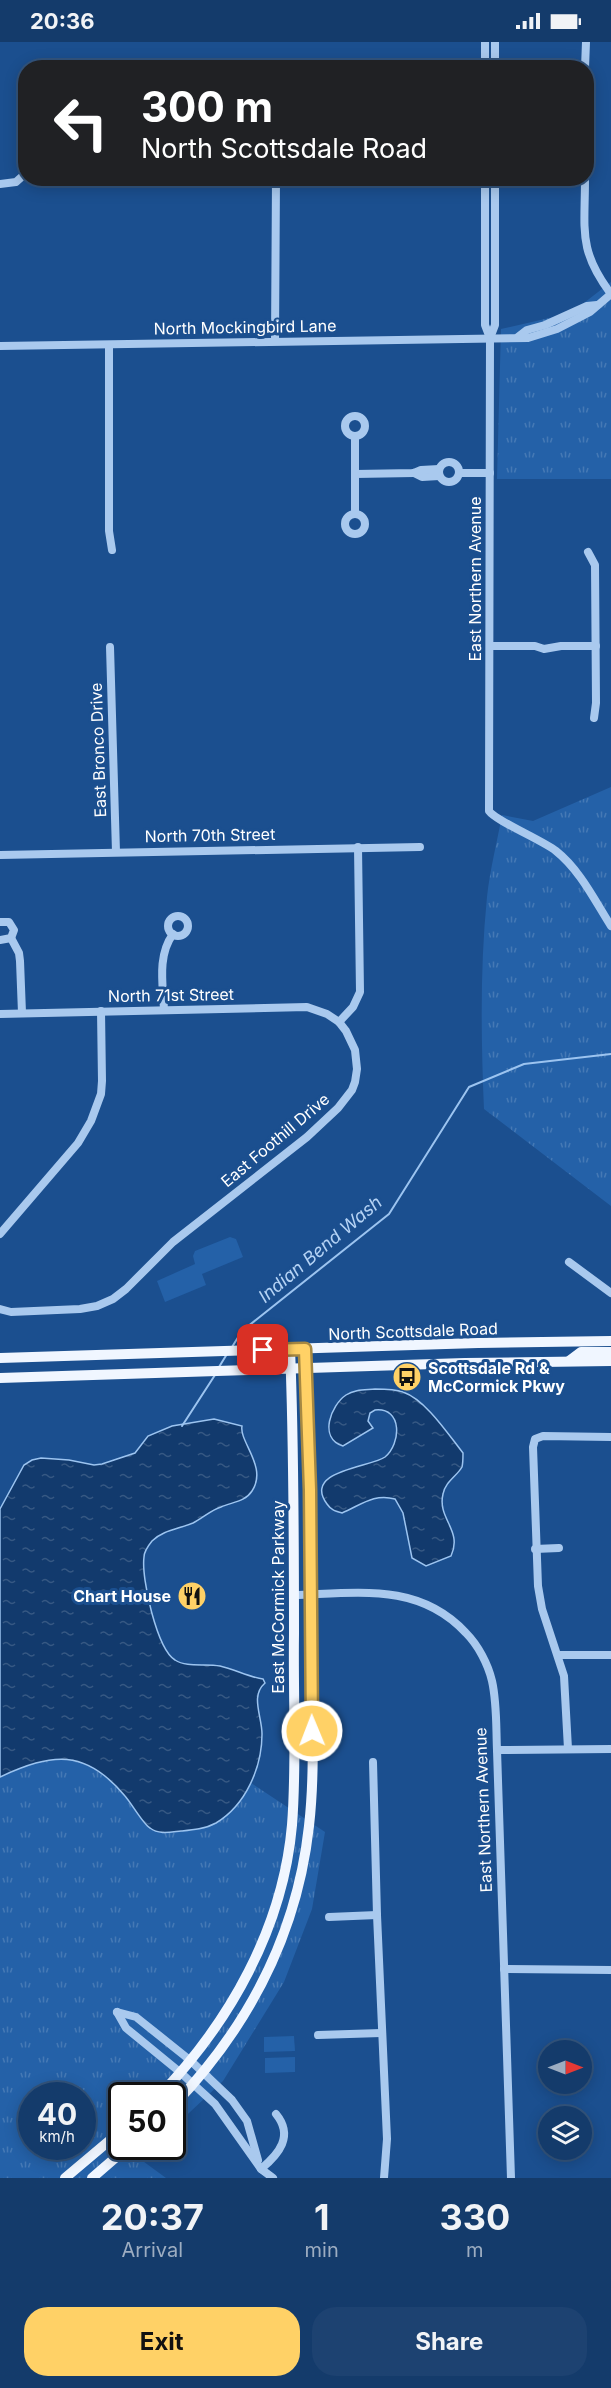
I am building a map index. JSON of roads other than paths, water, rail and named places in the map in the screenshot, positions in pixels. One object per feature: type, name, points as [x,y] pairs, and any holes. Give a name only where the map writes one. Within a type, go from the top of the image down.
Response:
[{"type":"main road","name":"North Scottsdale Road","points":[[0,1358],[611,1341]]},
{"type":"main road","name":"East McCormick Parkway","points":[[172,2082],[227,2013],[261,1945],[280,1890],[291,1825],[294,1595],[291,1369],[288,1349]]},
{"type":"main road","name":"East McCormick Parkway","points":[[186,2092],[204,2073],[242,2020],[263,1982],[279,1947],[304,1863],[312,1769],[311,1594],[305,1349]]},
{"type":"main road","points":[[569,1361],[581,1352],[611,1352]]},
{"type":"main road","name":"North Scottsdale Road","points":[[0,1378],[611,1361]]},
{"type":"main road","points":[[280,1890],[295,1896]]},
{"type":"main road","points":[[65,2178],[108,2142]]},
{"type":"main road","points":[[92,2178],[113,2160]]},
{"type":"street","points":[[485,42],[485,60]]},
{"type":"street","points":[[495,42],[495,60]]},
{"type":"street","points":[[585,60],[586,42]]},
{"type":"street","points":[[0,184],[18,180]]},
{"type":"street","points":[[275,341],[276,186]]},
{"type":"street","points":[[485,186],[485,325],[490,338]]},
{"type":"street","points":[[490,338],[495,325],[495,186]]},
{"type":"street","points":[[585,186],[586,250],[597,276],[611,294]]},
{"type":"street","name":"North Mockingbird Lane","points":[[0,346],[528,338],[557,329],[590,312],[611,294]]},
{"type":"street","name":"East Northern Avenue","points":[[490,338],[489,811],[495,818],[541,841],[569,863],[611,926]]},
{"type":"street","points":[[109,345],[112,550]]},
{"type":"street","points":[[355,436],[355,514]]},
{"type":"street","points":[[355,474],[414,473],[422,477],[439,472],[444,464],[450,463],[456,466],[459,472],[456,479],[450,482],[444,481],[439,472]]},
{"type":"street","points":[[459,472],[490,472]]},
{"type":"street","points":[[588,552],[595,565],[594,718]]},
{"type":"street","points":[[490,646],[535,646],[543,643],[561,646],[596,646]]},
{"type":"street","name":"East Bronco Drive","points":[[110,647],[116,852]]},
{"type":"street","points":[[339,1022],[353,1007],[360,992],[358,847]]},
{"type":"street","name":"North 70th Street","points":[[0,855],[420,847]]},
{"type":"street","points":[[0,922],[9,922],[14,933],[10,938],[0,940]]},
{"type":"street","points":[[164,1010],[164,950],[173,934]]},
{"type":"street","points":[[10,938],[19,953],[22,1013]]},
{"type":"street","name":"North 71st Street","points":[[0,1014],[306,1007],[318,1010],[339,1022]]},
{"type":"street","points":[[0,1234],[78,1143],[92,1121],[101,1094],[101,1011]]},
{"type":"street","name":"East Foothill Drive","points":[[0,1309],[11,1312],[80,1310],[102,1304],[120,1294],[173,1242],[308,1137],[338,1108],[352,1090],[357,1069],[352,1042],[339,1022]]},
{"type":"street","points":[[569,1262],[611,1293]]},
{"type":"street","points":[[568,1749],[566,1696],[558,1655],[539,1598],[535,1549],[533,1447],[535,1439],[543,1436],[611,1437]]},
{"type":"street","points":[[535,1549],[559,1548]]},
{"type":"street","name":"East Northern Avenue","points":[[294,1595],[364,1593],[410,1597],[425,1602],[451,1618],[474,1641],[488,1669],[493,1689],[497,1750],[511,2178]]},
{"type":"street","points":[[558,1655],[611,1655]]},
{"type":"street","points":[[497,1750],[611,1749]]},
{"type":"street","points":[[373,1762],[381,2033],[387,2139],[384,2178]]},
{"type":"street","points":[[329,1917],[377,1915]]},
{"type":"street","points":[[504,1969],[611,1970]]},
{"type":"street","points":[[261,2169],[247,2121],[232,2100],[191,2061],[136,2017],[117,2012],[126,2028],[215,2104],[261,2169],[273,2178]]},
{"type":"street","points":[[318,2035],[381,2033]]},
{"type":"street","points":[[261,2169],[277,2155],[283,2139],[283,2123],[276,2114]]},
{"type":"water","points":[[375,1389],[400,1391],[412,1396],[436,1418],[463,1453],[462,1467],[446,1486],[442,1503],[454,1539],[454,1547],[451,1556],[426,1566],[412,1558],[403,1513],[395,1499],[374,1499],[342,1513],[330,1508],[322,1493],[324,1484],[331,1477],[342,1471],[385,1457],[394,1444],[397,1428],[395,1420],[391,1414],[384,1411],[375,1410],[370,1413],[368,1421],[373,1428],[343,1446],[335,1442],[331,1436],[329,1429],[332,1413],[341,1400],[353,1392]]},
{"type":"water","points":[[214,1419],[242,1426],[242,1432],[255,1464],[256,1482],[249,1495],[242,1500],[217,1508],[193,1523],[156,1537],[145,1551],[145,1580],[156,1628],[168,1653],[175,1660],[191,1665],[220,1666],[263,1679],[265,1683],[257,1700],[262,1727],[259,1759],[244,1796],[227,1815],[212,1825],[194,1830],[161,1832],[147,1826],[110,1780],[96,1769],[82,1763],[52,1760],[36,1763],[0,1777],[0,1509],[24,1465],[41,1458],[102,1464],[135,1453],[148,1436],[172,1426]]},
{"type":"waterway","name":"Indian Bend Wash","points":[[232,1347],[242,1331],[389,1214],[469,1087],[524,1064],[611,1054]]},
{"type":"waterway","name":"Indian Bend Wash","points":[[219,1367],[227,1354]]},
{"type":"waterway","name":"Indian Bend Wash","points":[[182,1426],[215,1375]]},
{"type":"place","name":"Scottsdale Rd & McCormick Pkwy","points":[[407,1377]]},
{"type":"place","name":"Chart House","points":[[192,1596]]}]
